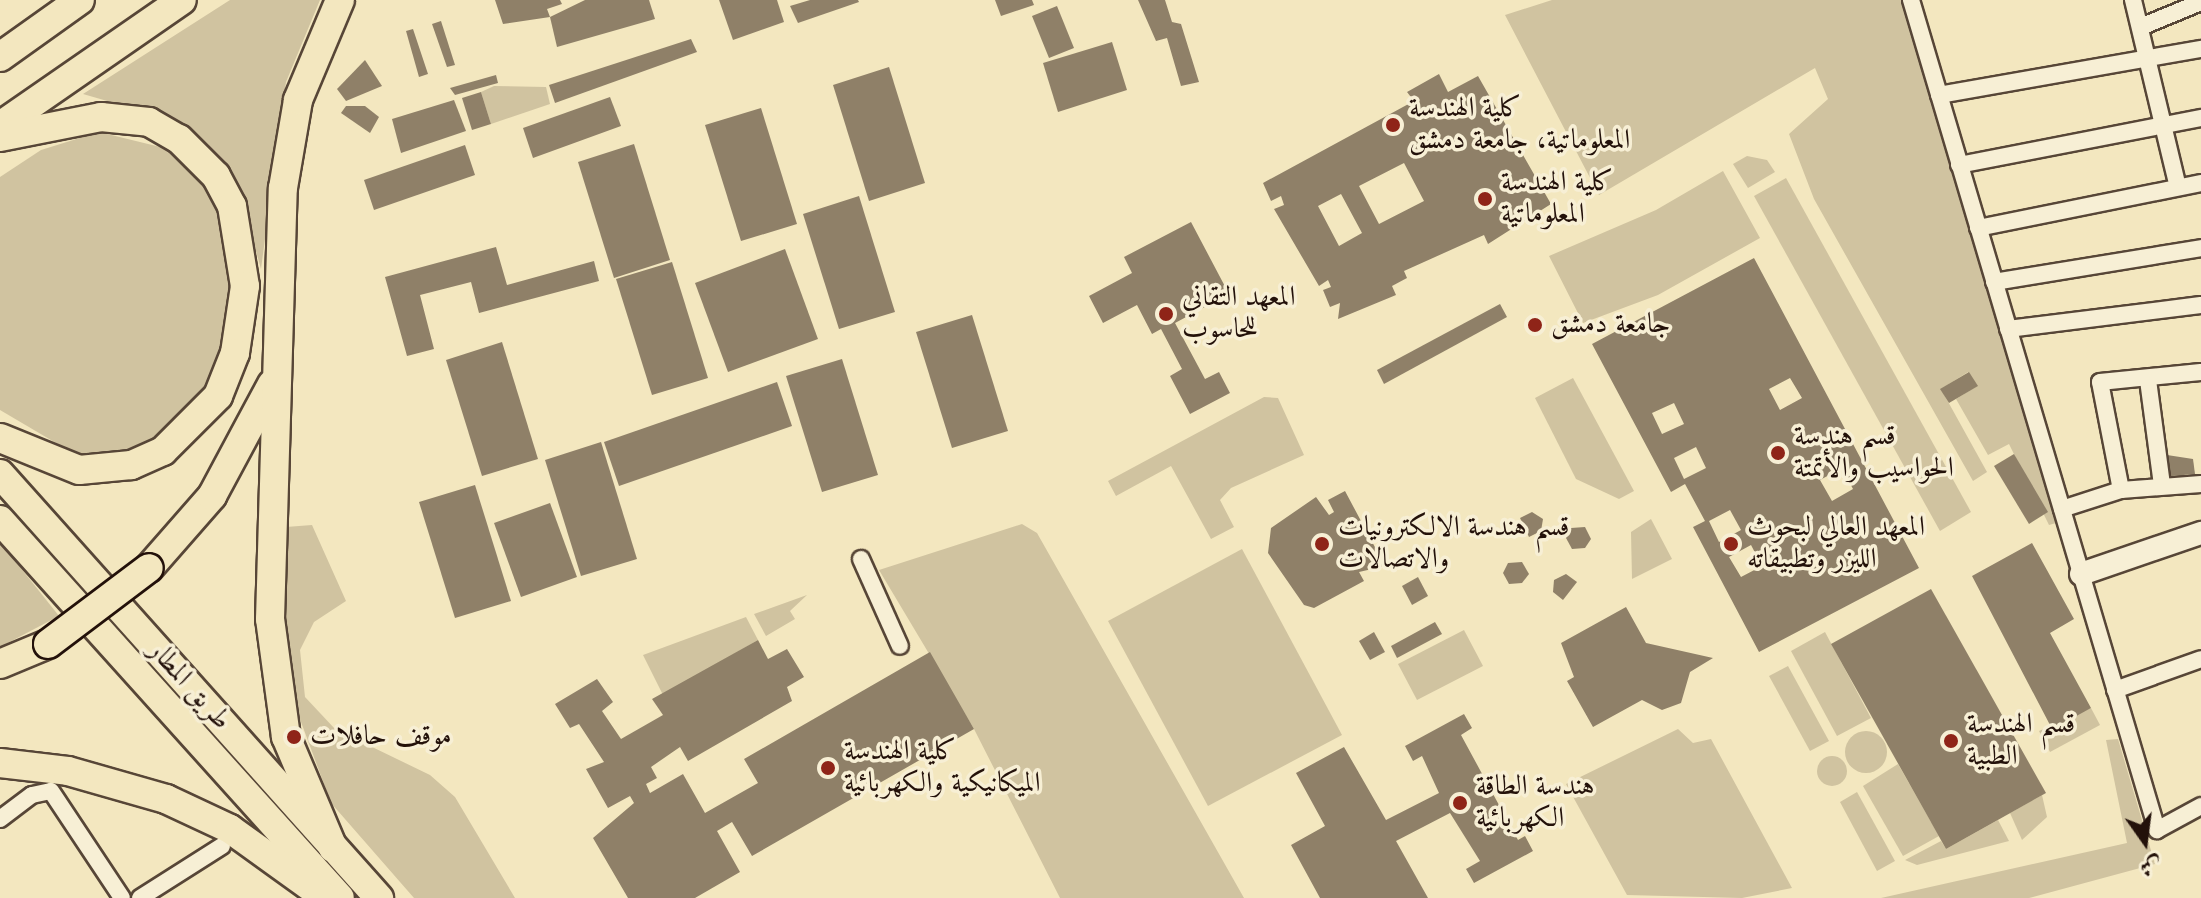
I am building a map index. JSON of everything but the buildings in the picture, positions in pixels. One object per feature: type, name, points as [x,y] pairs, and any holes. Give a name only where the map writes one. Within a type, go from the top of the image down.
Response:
[{"type":"highway","points":[[0,57],[80,0]]},
{"type":"highway","points":[[0,126],[182,0]]},
{"type":"highway","points":[[333,848],[295,766],[274,679],[277,373],[286,159],[307,72],[340,0]]},
{"type":"highway","points":[[0,137],[101,117],[149,122],[179,139],[216,176],[232,206],[245,286],[240,331],[218,396],[163,451],[131,465],[79,470],[0,438]]},
{"type":"highway","points":[[0,664],[48,644],[149,568],[212,496],[277,373]]},
{"type":"highway","name":"طريق المطار","points":[[0,474],[379,898]]},
{"type":"highway","name":"طريق المطار","points":[[0,520],[340,898]]},
{"type":"highway","points":[[0,763],[68,771],[166,799],[230,829],[326,898]]},
{"type":"street","points":[[2133,0],[2143,26],[2167,124],[2178,187]]},
{"type":"street","points":[[1916,1],[1959,165],[2157,830],[2201,806]]},
{"type":"street","points":[[2143,26],[2201,2]]},
{"type":"street","points":[[1939,95],[2201,49]]},
{"type":"street","points":[[1959,165],[2201,118]]},
{"type":"street","points":[[1978,228],[2201,183]]},
{"type":"street","points":[[1994,282],[2201,248]]},
{"type":"street","points":[[2008,329],[2201,305]]},
{"type":"street","points":[[2121,490],[2100,382],[2148,380],[2201,372]]},
{"type":"street","points":[[2148,380],[2162,485]]},
{"type":"street","points":[[2062,509],[2121,490],[2201,484]]},
{"type":"street","points":[[2081,574],[2200,535]]},
{"type":"street","points":[[861,559],[900,646]]},
{"type":"street","points":[[2115,690],[2201,659]]},
{"type":"street","points":[[0,819],[32,795],[51,791],[122,898]]},
{"type":"street","points":[[140,898],[222,846]]},
{"type":"shaded area","points":[[230,0],[320,0],[286,82],[261,269],[237,183],[215,154],[159,116],[83,94]]},
{"type":"shaded area","points":[[1552,0],[1904,0],[2056,523],[2049,525],[2009,444],[1988,455],[1956,399],[1977,386],[1968,372],[1941,389],[1987,472],[1973,481],[1814,199],[1789,134],[1828,99],[1815,68],[1599,195],[1505,15]]},
{"type":"shaded area","points":[[494,86],[546,87],[550,104],[491,124],[481,92]]},
{"type":"shaded area","points":[[99,132],[185,153],[224,207],[232,315],[205,406],[134,457],[73,453],[0,410],[0,177],[41,150]]},
{"type":"shaded area","points":[[1747,156],[1767,160],[1775,172],[1748,188],[1733,164]]},
{"type":"shaded area","points":[[1723,171],[1760,238],[1658,295],[1583,323],[1549,256],[1656,210]]},
{"type":"shaded area","points":[[1786,178],[1971,512],[1940,531],[1754,196]]},
{"type":"shaded area","points":[[1573,378],[1634,491],[1619,499],[1576,479],[1535,398]]},
{"type":"shaded area","points":[[1264,397],[1278,398],[1304,455],[1231,488],[1220,500],[1234,527],[1211,539],[1171,466],[1116,496],[1108,481]]},
{"type":"shaded area","points":[[1651,519],[1672,559],[1632,579],[1631,532]]},
{"type":"shaded area","points":[[1022,524],[1037,533],[1244,898],[1060,898],[974,729],[879,570]]},
{"type":"shaded area","points":[[312,525],[346,601],[314,622],[300,650],[305,697],[335,729],[430,775],[455,797],[515,898],[414,898],[331,803],[294,703],[284,640],[286,527]]},
{"type":"shaded area","points":[[0,542],[59,616],[0,647]]},
{"type":"shaded area","points":[[1242,549],[1342,735],[1208,806],[1108,621]]},
{"type":"shaded area","points":[[807,595],[790,611],[795,619],[766,636],[754,614]]},
{"type":"shaded area","points":[[746,617],[758,640],[663,695],[643,655]]},
{"type":"shaded area","points":[[1464,630],[1483,666],[1417,700],[1398,664]]},
{"type":"shaded area","points":[[1825,632],[1871,718],[1837,736],[1791,651]]},
{"type":"shaded area","points":[[1788,666],[1829,741],[1810,751],[1769,676]]},
{"type":"shaded area","points":[[2091,708],[2100,725],[2050,752],[2039,731]]},
{"type":"shaded area","points":[[1678,729],[1693,743],[1711,739],[1792,888],[1742,898],[1627,895],[1566,784]]},
{"type":"shaded area","points":[[1866,731],[1881,737],[1887,752],[1881,767],[1866,773],[1851,767],[1845,752],[1851,737]]},
{"type":"shaded area","points":[[2118,739],[2155,864],[2029,898],[1881,898],[2127,843],[2106,740]]},
{"type":"shaded area","points":[[1832,756],[1843,760],[1847,771],[1843,782],[1832,786],[1821,782],[1817,771],[1821,760]]},
{"type":"shaded area","points":[[1898,764],[1939,836],[1903,856],[1863,786]]},
{"type":"shaded area","points":[[1857,792],[1895,861],[1877,871],[1840,802]]},
{"type":"shaded area","points":[[2042,795],[2047,817],[2022,840],[2010,813]]},
{"type":"shaded area","points":[[1998,820],[2009,841],[1917,865],[1905,860],[1941,841],[1946,849]]},
{"type":"place","name":"كلية الهندسة المعلوماتية، جامعة دمشق","points":[[1393,125]]},
{"type":"place","name":"كلية الهندسة المعلوماتية","points":[[1485,199]]},
{"type":"place","name":"المعهد التقاني للحاسوب","points":[[1166,314]]},
{"type":"place","name":"جامعة دمشق","points":[[1535,325]]},
{"type":"place","name":"قسم هندسة الحواسيب والأتمتة","points":[[1778,453]]},
{"type":"place","name":"قسم هندسة الالكترونيات والاتصالات","points":[[1322,544]]},
{"type":"place","name":"المعهد العالي لبحوث الليزر وتطبيقاته","points":[[1731,544]]},
{"type":"place","name":"موقف حافلات","points":[[294,737]]},
{"type":"place","name":"قسم الهندسة الطبية","points":[[1951,741]]},
{"type":"place","name":"كلية الهندسة الميكانيكية والكهربائية","points":[[828,768]]},
{"type":"place","name":"هندسة الطاقة الكهربائية","points":[[1460,803]]}]
